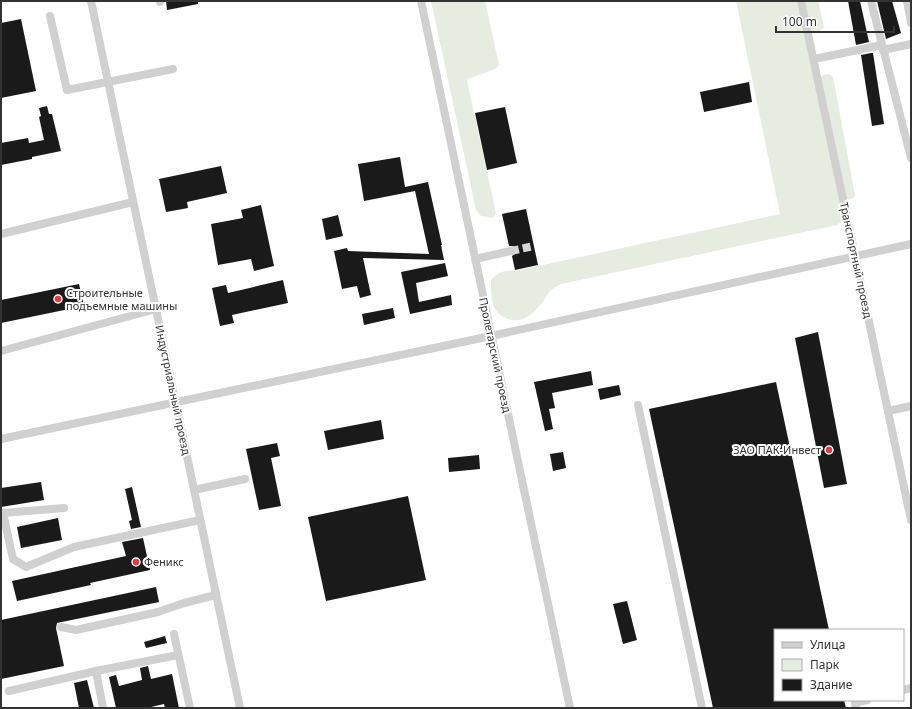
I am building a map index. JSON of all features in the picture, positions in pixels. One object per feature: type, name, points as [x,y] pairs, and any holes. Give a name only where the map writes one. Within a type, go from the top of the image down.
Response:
[{"type":"street","name":"Индустриальный проезд","points":[[91,1],[240,708]]},
{"type":"street","name":"Пролетарский проезд","points":[[421,1],[570,708]]},
{"type":"street","name":"Транспортный проезд","points":[[802,1],[911,520]]},
{"type":"street","points":[[871,1],[911,158]]},
{"type":"street","points":[[907,1],[911,23]]},
{"type":"street","points":[[50,16],[67,90],[173,69]]},
{"type":"street","points":[[814,59],[911,44]]},
{"type":"street","points":[[1,234],[133,202]]},
{"type":"street","points":[[1,438],[492,336],[911,244]]},
{"type":"street","points":[[475,259],[511,251]]},
{"type":"street","points":[[1,351],[156,309]]},
{"type":"street","points":[[638,405],[702,708]]},
{"type":"street","points":[[888,411],[911,406]]},
{"type":"street","points":[[194,490],[246,479]]},
{"type":"street","points":[[64,508],[3,513],[13,559],[26,567],[74,547],[200,520]]},
{"type":"street","points":[[60,627],[76,630],[158,612],[184,603],[216,595]]},
{"type":"street","points":[[174,634],[190,708]]},
{"type":"street","points":[[9,691],[96,671],[178,655]]},
{"type":"street","points":[[96,671],[103,708]]},
{"type":"street","points":[[856,708],[855,703],[863,701]]},
{"type":"green space","points":[[431,1],[485,1],[499,65],[495,69],[468,79],[467,81],[496,213],[493,218],[481,216],[476,210]]},
{"type":"green space","points":[[736,1],[799,1],[843,217],[841,222],[837,225],[561,284],[550,291],[537,309],[524,319],[508,319],[498,313],[493,305],[491,280],[502,272],[515,271],[780,214]]},
{"type":"green space","points":[[804,1],[818,1],[824,27],[820,31],[814,32],[810,30]]},
{"type":"green space","points":[[829,74],[833,77],[855,195],[854,198],[848,200],[845,197],[820,79],[823,75]]},
{"type":"building","points":[[166,1],[198,1],[198,4],[167,10]]},
{"type":"building","points":[[848,1],[860,1],[869,42],[856,45]]},
{"type":"building","points":[[877,1],[892,1],[901,33],[886,39]]},
{"type":"building","points":[[21,19],[36,91],[1,98],[1,23]]},
{"type":"building","points":[[873,53],[884,124],[872,126],[861,55]]},
{"type":"building","points":[[749,82],[752,102],[704,112],[700,92]]},
{"type":"building","points":[[47,106],[49,114],[52,114],[61,151],[32,157],[32,159],[1,165],[1,143],[28,138],[29,143],[44,140],[39,117],[41,116],[39,108]]},
{"type":"building","points":[[505,107],[517,163],[487,170],[475,113]]},
{"type":"building","points":[[400,157],[405,187],[428,182],[444,260],[363,258],[371,295],[360,298],[357,286],[342,289],[334,251],[347,248],[348,251],[429,254],[415,191],[364,201],[358,164]]},
{"type":"building","points":[[221,166],[227,193],[187,202],[188,208],[166,212],[159,179]]},
{"type":"building","points":[[261,205],[274,266],[254,271],[251,259],[218,265],[211,224],[243,218],[241,210]]},
{"type":"building","points":[[526,209],[538,265],[515,270],[512,256],[516,253],[516,249],[513,246],[509,246],[502,214]]},
{"type":"building","points":[[338,215],[343,236],[326,240],[322,219]]},
{"type":"building","points":[[445,263],[448,276],[416,283],[419,302],[451,295],[452,305],[410,314],[401,272]]},
{"type":"building","points":[[283,280],[288,303],[232,315],[234,323],[220,326],[212,288],[226,285],[228,293]]},
{"type":"building","points":[[79,284],[84,306],[1,323],[1,300]]},
{"type":"building","points":[[393,308],[395,318],[364,325],[362,314]]},
{"type":"building","points":[[818,332],[847,484],[824,488],[795,338]]},
{"type":"building","points":[[591,371],[593,385],[552,393],[555,408],[549,409],[553,429],[545,431],[534,382]]},
{"type":"building","points":[[776,382],[829,629],[774,629],[774,701],[844,701],[846,708],[713,708],[649,409]]},
{"type":"building","points":[[619,385],[621,395],[600,400],[598,389]]},
{"type":"building","points":[[381,420],[384,439],[328,450],[324,431]]},
{"type":"building","points":[[277,443],[280,456],[271,458],[281,506],[259,510],[246,449]]},
{"type":"building","points":[[563,452],[566,468],[553,471],[550,454]]},
{"type":"building","points":[[479,455],[480,469],[449,472],[448,458]]},
{"type":"building","points":[[41,482],[44,500],[1,507],[1,488]]},
{"type":"building","points":[[132,487],[141,527],[131,529],[129,521],[132,520],[125,489]]},
{"type":"building","points":[[408,496],[426,580],[326,601],[308,517]]},
{"type":"building","points":[[58,518],[62,540],[21,548],[17,527]]},
{"type":"building","points":[[143,538],[150,570],[90,583],[91,585],[17,601],[12,581],[126,556],[122,542]]},
{"type":"building","points":[[156,587],[159,602],[57,623],[56,628],[64,666],[1,679],[1,620]]},
{"type":"building","points":[[627,601],[637,640],[623,644],[613,604]]},
{"type":"building","points":[[165,636],[167,643],[146,648],[144,642]]},
{"type":"building","points":[[148,666],[151,679],[172,674],[179,708],[165,708],[164,704],[147,708],[116,708],[109,677],[116,675],[119,686],[142,680],[140,668]]},
{"type":"building","points":[[87,680],[94,708],[79,708],[74,683]]},
{"type":"tunnel","points":[[511,251],[534,246]]},
{"type":"place","name":"Строительные подъемные машины","points":[[58,299]]},
{"type":"place","name":"ЗАО ПАК-Инвест","points":[[829,450]]},
{"type":"place","name":"Феникс","points":[[136,562]]}]
